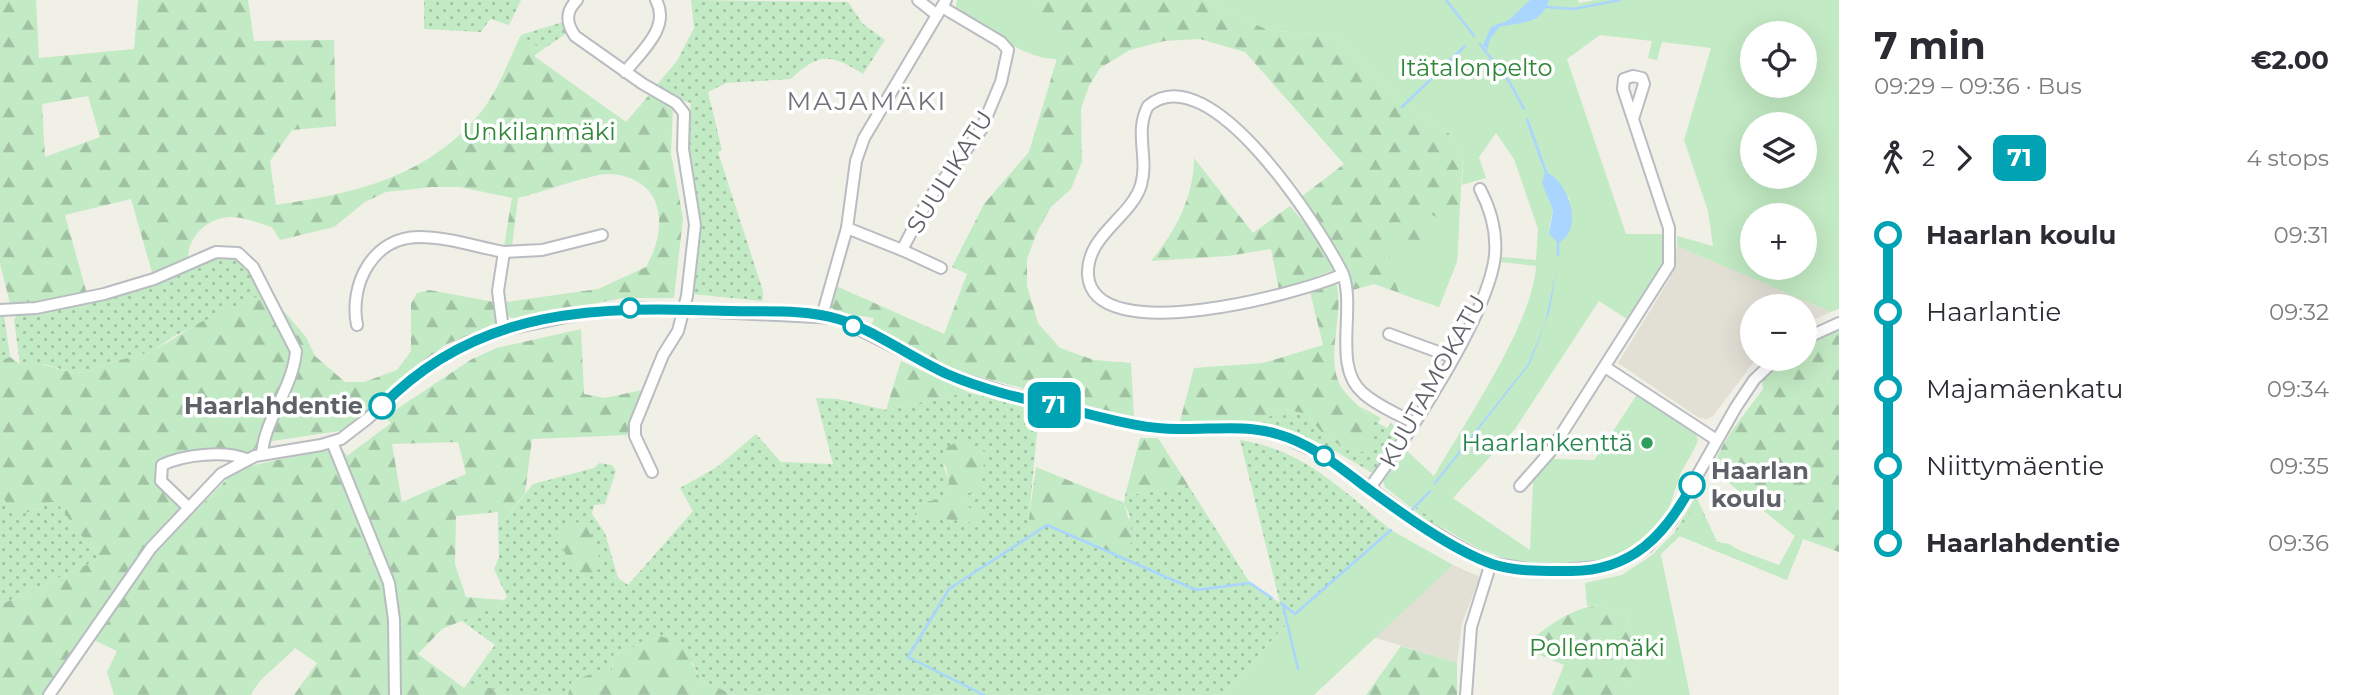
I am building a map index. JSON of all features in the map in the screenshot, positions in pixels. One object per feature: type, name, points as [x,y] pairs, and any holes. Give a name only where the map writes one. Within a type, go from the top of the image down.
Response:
[{"type":"street","points":[[577,0],[568,15],[575,36],[625,72],[676,103],[684,113],[683,149],[695,225],[684,309],[678,331],[663,355],[635,424],[635,436],[652,472]]},
{"type":"street","points":[[625,72],[657,31],[661,19],[656,0]]},
{"type":"street","points":[[821,316],[847,228],[856,161],[864,138],[942,8],[918,0]]},
{"type":"street","name":"SUULIKATU","points":[[902,250],[928,200],[981,130],[1009,56],[1008,50],[1000,42],[942,8]]},
{"type":"street","points":[[1343,274],[1280,297],[1224,307],[1147,311],[1115,306],[1099,300],[1090,286],[1088,267],[1101,237],[1141,186],[1140,129],[1147,106],[1165,97],[1185,96],[1207,104],[1226,119],[1261,156],[1322,236],[1343,274],[1350,303],[1348,365],[1355,385],[1372,400],[1414,424]]},
{"type":"street","points":[[1520,486],[1550,452],[1661,281],[1670,259],[1669,228],[1634,116]]},
{"type":"street","name":"KUUTAMOKATU","points":[[1369,489],[1414,424],[1474,318],[1495,259],[1494,225],[1480,189]]},
{"type":"street","name":"SUULIKATU","points":[[847,228],[941,268]]},
{"type":"street","points":[[357,326],[356,304],[362,274],[375,256],[394,242],[424,237],[504,251],[535,251],[602,235]]},
{"type":"street","points":[[503,330],[498,291],[504,251]]},
{"type":"street","points":[[0,310],[45,307],[104,294],[154,279],[216,252],[238,253],[253,267],[296,351],[281,403],[266,430],[262,454]]},
{"type":"street","points":[[48,695],[144,558],[221,474],[246,459],[262,454],[332,442],[356,429],[432,362],[468,342],[503,330],[620,308],[821,316],[845,321],[952,376],[1014,396],[1141,426],[1178,429],[1237,428],[1276,433],[1328,458],[1418,523],[1491,564],[1544,572],[1581,571],[1607,566],[1632,557],[1647,547],[1672,520],[1716,439],[1755,380],[1764,371]]},
{"type":"street","points":[[1817,333],[1839,323]]},
{"type":"street","points":[[1389,334],[1452,357]]},
{"type":"street","points":[[1605,367],[1716,439]]},
{"type":"street","points":[[332,442],[389,583],[394,620],[395,695]]},
{"type":"street","points":[[189,508],[161,481],[162,466],[216,456],[246,459]]},
{"type":"street","points":[[1466,695],[1471,626],[1491,564]]},
{"type":"shaded area","name":"Haarlan koulu","points":[[1677,246],[1740,273],[1740,280],[1756,280],[1789,294],[1740,294],[1740,371],[1747,371],[1713,416],[1707,419],[1699,418],[1618,363],[1670,278]]},
{"type":"shaded area","name":"Haarlan koulu","points":[[1817,306],[1831,312],[1817,318]]},
{"type":"shaded area","points":[[1453,565],[1480,577],[1462,623],[1457,663],[1373,637]]},
{"type":"green space","name":"Unkilanmäki","points":[[0,0],[36,0],[39,58],[134,49],[138,0],[248,0],[254,41],[334,40],[336,126],[292,130],[270,161],[276,205],[362,187],[414,167],[438,152],[460,134],[487,104],[521,35],[542,50],[534,56],[626,122],[650,94],[673,107],[671,154],[683,218],[674,298],[623,298],[514,319],[508,316],[506,302],[598,289],[646,267],[658,236],[657,207],[642,184],[628,177],[609,174],[518,198],[512,247],[504,246],[512,198],[460,187],[432,187],[386,192],[365,202],[334,227],[280,240],[272,227],[250,220],[229,217],[212,221],[194,237],[188,261],[153,276],[131,199],[65,215],[87,294],[11,307],[0,264]],"holes":[[[88,96],[100,137],[45,157],[42,104]]]},
{"type":"green space","points":[[424,0],[521,0],[509,25],[490,19],[481,32],[424,29]]},
{"type":"green space","points":[[691,0],[848,2],[863,24],[885,40],[863,74],[842,63],[825,59],[810,64],[791,79],[726,83],[708,92],[722,150],[718,152],[763,291],[763,301],[692,294],[699,224],[688,140],[691,103],[655,87],[677,61],[694,28]]},
{"type":"green space","points":[[957,0],[1040,0],[1042,15],[1057,59],[1031,54],[1004,41],[955,10]]},
{"type":"green space","points":[[1040,0],[1204,0],[1268,30],[1335,36],[1400,101],[1448,132],[1463,154],[1457,261],[1439,307],[1374,284],[1353,290],[1350,272],[1301,197],[1344,164],[1245,52],[1200,39],[1164,41],[1130,50],[1100,68],[1089,86],[1081,109],[1082,162],[1071,189],[1051,207],[1037,232],[1027,259],[1027,286],[1038,323],[1060,348],[1094,360],[1131,363],[1134,418],[958,371],[871,326],[874,318],[835,312],[831,306],[836,286],[944,334],[967,274],[952,267],[984,204],[1029,152],[1056,62],[1054,46],[1041,15]]},
{"type":"green space","name":"Itätalonpelto","points":[[1204,0],[1578,0],[1579,3],[1595,0],[1839,0],[1839,309],[1831,312],[1817,306],[1817,294],[1789,294],[1756,280],[1817,280],[1817,203],[1740,203],[1740,273],[1677,246],[1677,236],[1713,246],[1708,211],[1684,140],[1711,48],[1662,42],[1657,60],[1648,58],[1652,41],[1600,35],[1567,59],[1626,234],[1666,234],[1664,265],[1630,321],[1599,301],[1515,429],[1453,498],[1530,550],[1533,481],[1553,459],[1594,460],[1638,393],[1695,431],[1698,440],[1681,473],[1663,520],[1641,542],[1598,561],[1574,565],[1525,563],[1501,557],[1468,543],[1387,486],[1385,482],[1407,451],[1434,476],[1479,402],[1523,316],[1536,266],[1501,262],[1502,257],[1536,260],[1538,229],[1514,159],[1496,133],[1479,157],[1486,178],[1462,185],[1463,154],[1448,132],[1400,101],[1335,36],[1268,30]],"holes":[[[1552,175],[1569,198],[1570,209],[1549,229],[1553,210]]]},
{"type":"green space","points":[[563,22],[567,33],[542,50],[521,35]]},
{"type":"green space","points":[[1194,158],[1253,233],[1290,206],[1316,237],[1334,270],[1279,290],[1271,249],[1228,256],[1151,261],[1182,213],[1191,186]]},
{"type":"green space","points":[[1429,213],[1459,230],[1457,261],[1439,307],[1399,293],[1392,273],[1387,238],[1395,236],[1407,253],[1419,253],[1424,242],[1424,214]]},
{"type":"green space","points":[[231,255],[242,261],[263,294],[174,336],[153,351],[99,366],[89,372],[74,373],[44,364],[20,364],[14,320],[18,313]]},
{"type":"green space","points":[[1336,283],[1338,310],[1335,368],[1338,381],[1345,392],[1374,419],[1370,449],[1358,453],[1342,446],[1323,434],[1308,414],[1287,410],[1249,424],[1180,421],[1194,368],[1263,363],[1323,345],[1310,292]]},
{"type":"green space","points":[[429,290],[494,302],[496,323],[445,345],[417,365],[346,430],[259,443],[251,454],[225,452],[158,466],[156,479],[191,516],[237,469],[340,446],[347,456],[391,423],[385,417],[472,359],[497,348],[581,329],[584,394],[605,398],[647,389],[628,435],[532,439],[525,493],[498,528],[498,512],[456,516],[455,564],[466,597],[504,600],[498,606],[442,629],[418,654],[464,688],[491,688],[507,695],[294,695],[317,663],[295,648],[265,676],[251,695],[114,695],[107,672],[117,651],[83,635],[44,695],[0,695],[0,605],[99,559],[55,500],[26,513],[9,506],[0,492],[0,361],[10,357],[20,364],[37,363],[74,373],[89,372],[99,366],[153,351],[199,323],[263,294],[270,295],[306,337],[315,356],[345,382],[364,382],[397,370],[411,351],[411,304],[417,293]],"holes":[[[458,442],[466,474],[402,502],[392,444]]]},
{"type":"green space","points":[[0,315],[4,315],[10,357],[0,361]]},
{"type":"green space","points":[[1839,328],[1839,552],[1803,539],[1791,569],[1780,565],[1795,536],[1714,471],[1726,440],[1763,389],[1762,381],[1772,371],[1817,371],[1817,338]]},
{"type":"green space","points":[[901,361],[968,392],[886,410]]},
{"type":"green space","points":[[968,392],[1039,411],[1029,518],[1030,536],[1047,525],[1120,557],[1130,516],[1124,503],[1125,496],[1188,485],[1250,583],[1280,603],[1240,440],[1263,445],[1303,462],[1339,487],[1391,530],[1295,614],[1223,695],[734,695],[701,680],[692,662],[649,641],[613,655],[612,673],[572,681],[568,695],[507,695],[491,688],[464,688],[495,645],[459,619],[498,606],[507,597],[494,569],[499,557],[498,528],[533,484],[594,468],[599,463],[612,465],[616,471],[605,504],[594,505],[592,514],[605,533],[618,578],[628,585],[693,511],[680,488],[717,467],[756,434],[781,462],[833,464],[816,398],[838,399],[886,410]],"holes":[[[943,463],[965,493],[966,506],[916,504],[943,498],[949,483]]]},
{"type":"green space","points":[[1361,407],[1381,418],[1378,423],[1387,428],[1391,423],[1404,431],[1374,474],[1325,445],[1268,426],[1249,424],[1286,410],[1308,414],[1329,438],[1358,453],[1374,419]]},
{"type":"green space","points":[[1140,438],[1158,438],[1188,485],[1125,496]]},
{"type":"green space","points":[[961,440],[985,452],[981,493],[965,493],[966,506],[980,512],[982,524],[915,515],[916,504],[943,498],[949,483],[943,449]]},
{"type":"green space","points":[[1398,463],[1432,517],[1451,535],[1434,526],[1385,487],[1383,480]]},
{"type":"green space","points":[[1036,467],[1124,503],[1134,539],[1120,557],[1047,526],[1030,536],[1029,518]]},
{"type":"green space","points":[[0,492],[16,511],[37,510],[55,499],[99,559],[0,605]]},
{"type":"green space","points":[[1696,496],[1717,542],[1729,544],[1787,580],[1680,536],[1661,554],[1660,551],[1645,562],[1674,533]]},
{"type":"green space","points":[[1698,503],[1717,542],[1779,565],[1795,536],[1803,539],[1787,580],[1675,534]]},
{"type":"green space","points":[[584,519],[603,567],[590,574],[576,574],[555,534]]},
{"type":"green space","points":[[1391,530],[1453,565],[1314,695],[1223,695],[1295,614]]},
{"type":"green space","points":[[1660,550],[1690,695],[1627,695],[1627,689],[1640,664],[1626,614],[1603,605],[1587,606],[1585,583],[1622,575]]},
{"type":"green space","name":"Pollenmäki","points":[[1603,605],[1626,614],[1640,664],[1627,689],[1627,695],[1552,695],[1564,665],[1530,651],[1531,640],[1573,612]]},
{"type":"green space","points":[[655,635],[679,641],[701,680],[734,695],[568,695],[572,681],[597,672],[612,673],[613,655],[649,641]]},
{"type":"green space","points":[[1401,646],[1457,663],[1457,695],[1366,695]]},
{"type":"water","points":[[1530,0],[1549,0],[1541,14],[1535,18],[1499,27],[1490,39],[1487,50],[1483,45],[1491,27],[1509,20]]},
{"type":"water","points":[[1545,172],[1561,185],[1571,206],[1571,228],[1566,237],[1558,243],[1549,234],[1553,210],[1542,183]]},
{"type":"water","points":[[1556,271],[1550,310],[1530,364],[1435,485],[1433,484],[1528,364],[1545,323]]},
{"type":"waterway","points":[[1446,0],[1474,36]]},
{"type":"waterway","points":[[1547,7],[1573,9],[1620,0]]},
{"type":"waterway","points":[[1480,44],[1510,83],[1524,109]]},
{"type":"waterway","points":[[1402,107],[1465,46]]},
{"type":"waterway","points":[[1527,119],[1547,175]]},
{"type":"waterway","points":[[1558,241],[1558,255]]},
{"type":"waterway","points":[[1412,510],[1430,491]]},
{"type":"waterway","points":[[984,695],[908,657],[949,589],[1047,525],[1196,590],[1250,583],[1272,598]]},
{"type":"waterway","points":[[1281,603],[1295,614],[1391,530]]},
{"type":"waterway","points":[[1283,605],[1298,669]]},
{"type":"bus line","name":"71","points":[[382,406],[440,356],[478,338],[503,330],[620,308],[792,313],[845,321],[952,376],[1014,396],[1134,425],[1163,429],[1237,428],[1276,433],[1304,444],[1328,458],[1418,523],[1491,564],[1544,572],[1581,571],[1632,557],[1647,547],[1672,520],[1692,485]]},
{"type":"place","name":"Haarlahdentie","points":[[382,406]]},
{"type":"place","name":"Haarlankenttä","points":[[1647,443]]},
{"type":"place","name":"Haarlan koulu","points":[[1692,485]]},
{"type":"district","name":"MAJAMÄKI","points":[[867,101]]}]
